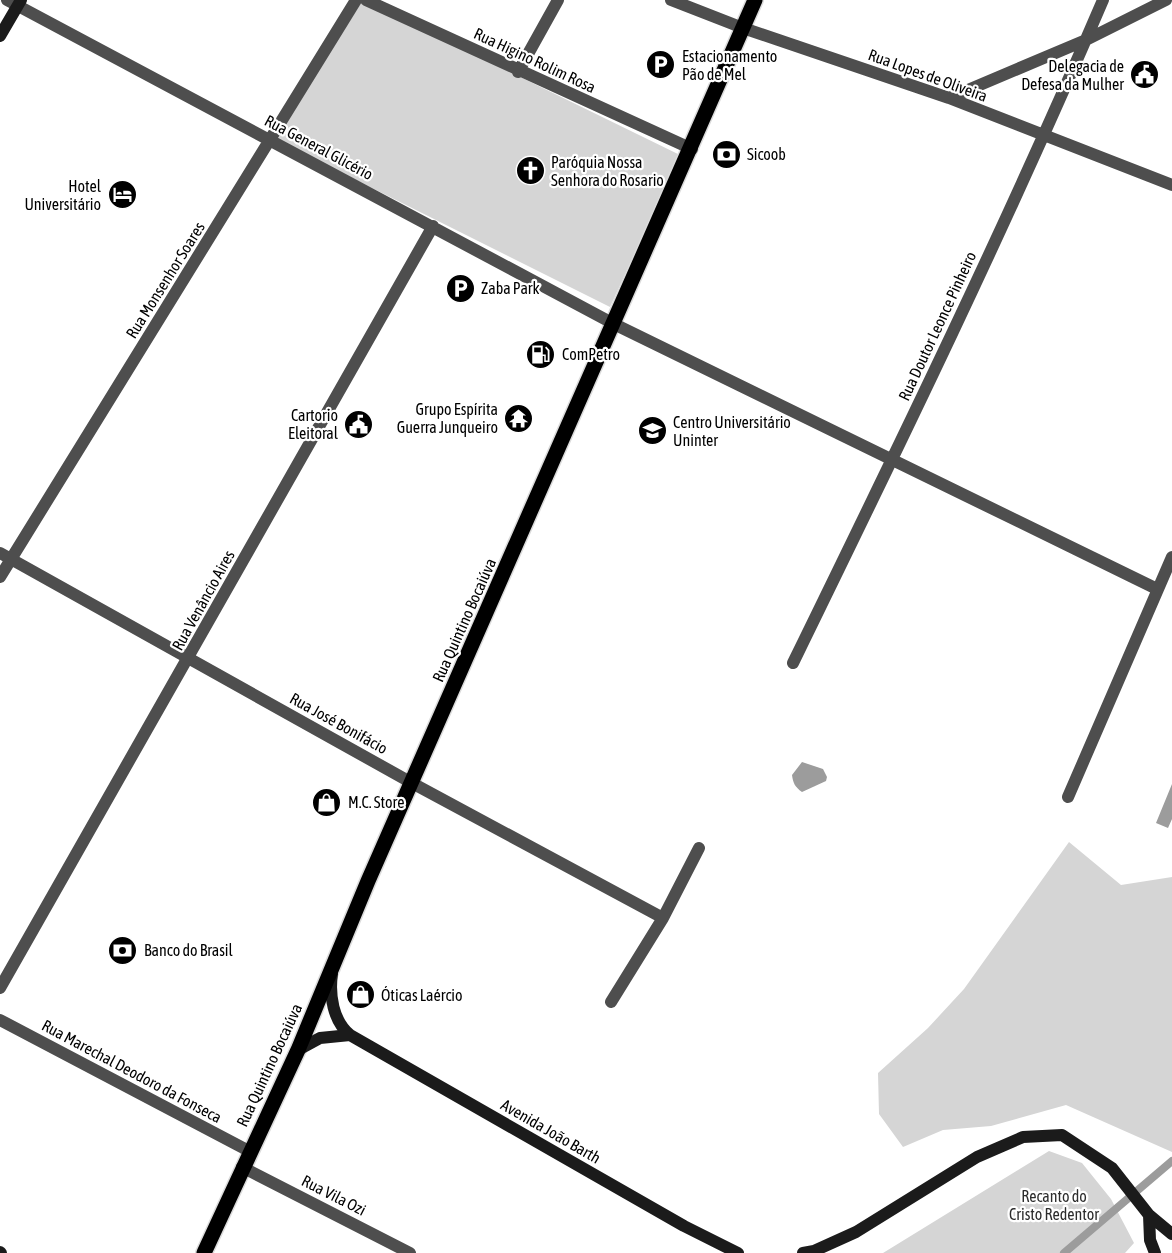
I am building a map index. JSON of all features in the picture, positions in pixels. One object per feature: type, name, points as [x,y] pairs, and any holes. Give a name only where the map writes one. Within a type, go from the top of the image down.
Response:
[{"type":"main road","name":"Rua Quintino Bocaiúva","points":[[204,1253],[249,1151],[298,1050],[334,961],[692,149],[755,0]]},
{"type":"main road","points":[[0,36],[15,2]]},
{"type":"main road","points":[[334,961],[332,1000],[342,1029],[350,1035]]},
{"type":"main road","points":[[298,1050],[320,1038],[350,1035]]},
{"type":"main road","name":"Avenida João Barth","points":[[350,1035],[674,1220],[738,1253]]},
{"type":"main road","points":[[803,1253],[814,1251],[856,1232],[977,1157],[1023,1137],[1062,1135],[1112,1168],[1149,1215],[1172,1234]]},
{"type":"main road","points":[[1149,1215],[1150,1240],[1155,1253]]},
{"type":"street","name":"Rua Monsenhor Soares","points":[[0,577],[5,556],[272,141],[356,0]]},
{"type":"street","name":"Rua Higino Rolim Rosa","points":[[366,0],[518,72],[692,149]]},
{"type":"street","points":[[518,72],[558,0]]},
{"type":"street","name":"Rua Lopes de Oliveira","points":[[672,0],[743,28],[949,98],[1044,137],[1172,185]]},
{"type":"street","name":"Rua Doutor Leonce Pinheiro","points":[[793,663],[893,460],[1044,137],[1103,0]]},
{"type":"street","points":[[949,98],[1086,40],[1166,0]]},
{"type":"street","name":"Rua General Glicério","points":[[15,2],[614,324],[1157,589]]},
{"type":"street","name":"Rua Venâncio Aires","points":[[0,988],[433,226]]},
{"type":"street","name":"Rua José Bonifácio","points":[[5,556],[412,783],[663,918]]},
{"type":"street","points":[[1068,797],[1172,557]]},
{"type":"street","points":[[611,1002],[663,918],[699,848]]},
{"type":"street","name":"Rua Marechal Deodoro da Fonseca","points":[[0,1020],[249,1151]]},
{"type":"street","name":"Rua Vila Ozi","points":[[242,1167],[410,1253]]},
{"type":"green space","points":[[363,0],[680,155],[610,307],[274,139]]},
{"type":"green space","points":[[1069,842],[1121,885],[1172,877],[1172,1152],[1066,1105],[991,1126],[943,1130],[903,1147],[879,1114],[878,1073],[928,1028],[964,989]]},
{"type":"green space","name":"Recanto do Cristo Redentor","points":[[1049,1151],[1082,1163],[1111,1199],[1134,1243],[1125,1253],[883,1253]]},
{"type":"shaded area","points":[[802,762],[823,769],[827,777],[826,781],[802,792],[795,785],[792,775]]},
{"type":"shaded area","points":[[1172,784],[1172,819],[1168,828],[1156,823]]},
{"type":"waterway","points":[[1064,1253],[1172,1161]]},
{"type":"place","name":"Estacionamento Pão de Mel","points":[[661,65]]},
{"type":"place","name":"Delegacia de Defesa da Mulher","points":[[1145,75]]},
{"type":"place","name":"Sicoob","points":[[726,154]]},
{"type":"place","name":"Paróquia Nossa Senhora do Rosario","points":[[530,171]]},
{"type":"place","name":"Hotel Universitário","points":[[122,195]]},
{"type":"place","name":"Zaba Park","points":[[460,288]]},
{"type":"place","name":"ComPetro","points":[[541,354]]},
{"type":"place","name":"Grupo Espírita Guerra Junqueiro","points":[[519,418]]},
{"type":"place","name":"Cartorio Eleitoral","points":[[359,424]]},
{"type":"place","name":"Centro Universitário Uninter","points":[[652,431]]},
{"type":"place","name":"M.C. Store","points":[[327,802]]},
{"type":"place","name":"Banco do Brasil","points":[[123,950]]},
{"type":"place","name":"Óticas Laércio","points":[[360,995]]}]
